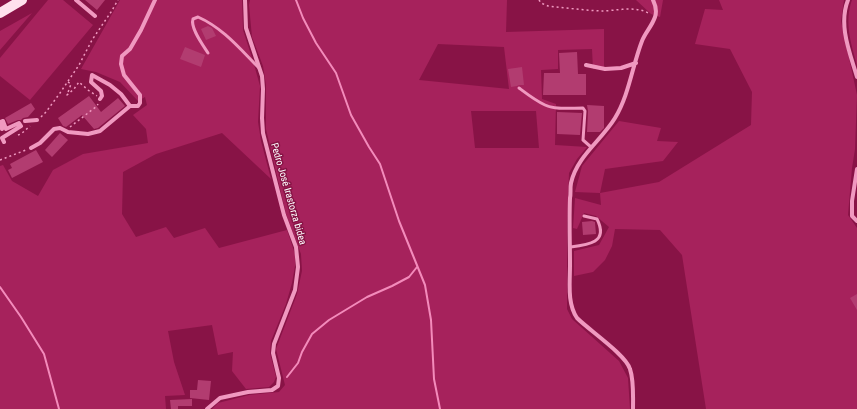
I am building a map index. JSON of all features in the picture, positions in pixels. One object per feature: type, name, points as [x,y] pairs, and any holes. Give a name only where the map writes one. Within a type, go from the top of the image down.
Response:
[{"type":"main road","points":[[0,13],[22,0]]},
{"type":"street","points":[[76,0],[94,16]]},
{"type":"street","points":[[31,148],[40,143],[54,129],[60,128],[68,132],[88,134],[100,132],[130,106],[138,106],[140,104],[140,95],[124,75],[121,64],[122,56],[130,49],[155,0]]},
{"type":"street","name":"Pedro José Irastorza bidea","points":[[207,409],[220,398],[248,392],[272,390],[278,386],[279,378],[273,353],[274,344],[294,290],[298,267],[296,247],[284,216],[263,133],[262,76],[246,28],[245,0]]},
{"type":"street","points":[[633,409],[631,374],[627,362],[577,318],[573,313],[571,306],[571,183],[579,164],[591,147],[607,129],[627,93],[642,40],[655,17],[657,7],[653,0]]},
{"type":"street","points":[[848,0],[845,7],[844,20],[846,41],[857,77]]},
{"type":"street","points":[[586,65],[605,69],[621,68],[636,63]]},
{"type":"street","points":[[100,99],[102,96],[101,91],[91,82],[92,75],[110,85],[121,94],[130,106]]},
{"type":"street","points":[[25,121],[37,120]]},
{"type":"street","points":[[0,122],[2,121],[6,129],[19,123],[21,126],[2,138],[4,142]]},
{"type":"street","points":[[0,122],[2,129]]},
{"type":"street","points":[[857,172],[852,201],[852,216],[857,222]]},
{"type":"lane","points":[[208,53],[194,30],[192,23],[193,19],[198,17],[208,21],[231,39],[260,69]]},
{"type":"lane","points":[[519,88],[535,99],[554,108],[583,108],[585,111],[583,140],[591,147]]},
{"type":"lane","points":[[570,247],[591,244],[597,240],[600,235],[600,224],[597,219],[584,216]]},
{"type":"path","points":[[4,142],[21,134],[46,112],[68,82],[92,40],[118,0]]},
{"type":"path","points":[[539,0],[541,3],[548,6],[600,10],[634,9],[646,12],[655,17]]},
{"type":"path","points":[[68,82],[71,84],[67,95],[79,82],[100,99],[97,106],[72,125]]},
{"type":"path","points":[[0,160],[31,148]]},
{"type":"shaded area","points":[[48,0],[63,0],[93,25],[30,100],[0,76],[0,58]]},
{"type":"shaded area","points":[[120,0],[242,0],[243,30],[260,86],[258,122],[261,141],[271,179],[222,133],[156,154],[123,172],[122,214],[136,237],[166,227],[174,238],[205,228],[219,248],[287,230],[295,254],[295,266],[286,304],[271,341],[270,353],[276,377],[274,382],[269,387],[246,389],[232,371],[233,352],[218,355],[212,325],[168,331],[174,362],[185,395],[165,396],[166,409],[0,409],[0,166],[3,165],[12,181],[38,196],[53,170],[83,154],[148,143],[146,129],[133,115],[147,105],[145,97],[138,101],[120,82],[96,72],[81,69]]},
{"type":"shaded area","points":[[250,0],[507,0],[506,32],[604,29],[604,69],[593,69],[592,49],[558,50],[558,69],[541,70],[542,99],[556,104],[555,145],[587,147],[577,159],[569,173],[567,223],[567,309],[572,319],[619,361],[628,378],[630,409],[212,409],[218,403],[249,395],[279,392],[285,385],[276,349],[297,294],[302,271],[301,254],[286,214],[266,129],[266,85],[263,66],[252,37],[249,5]],"holes":[[[438,44],[504,47],[509,89],[419,80]],[[471,111],[536,111],[539,148],[475,148]]]},
{"type":"shaded area","points":[[636,0],[663,0],[660,17],[651,14]]},
{"type":"shaded area","points":[[719,0],[844,0],[841,21],[857,95],[855,149],[848,215],[857,228],[857,409],[706,409],[682,255],[660,230],[615,229],[612,246],[605,260],[593,272],[574,276],[574,251],[599,245],[609,227],[596,216],[584,213],[577,229],[573,228],[575,198],[601,205],[600,193],[659,182],[751,125],[752,92],[730,49],[695,44],[705,9],[723,10]]},
{"type":"shaded area","points":[[852,0],[857,0],[857,65],[848,25]]},
{"type":"shaded area","points":[[32,13],[0,50],[0,31]]},
{"type":"shaded area","points":[[619,121],[661,128],[657,141],[678,142],[663,161],[605,169],[600,193],[575,192],[582,166]]},
{"type":"building","points":[[85,0],[105,0],[97,10]]},
{"type":"building","points":[[208,26],[212,28],[216,36],[206,40],[201,29]]},
{"type":"building","points":[[185,47],[205,55],[201,67],[180,59]]},
{"type":"building","points":[[577,52],[578,74],[586,74],[586,95],[543,95],[544,73],[560,73],[559,53]]},
{"type":"building","points":[[522,67],[524,85],[511,87],[508,69]]},
{"type":"building","points":[[89,96],[101,112],[118,98],[125,106],[98,128],[94,129],[82,115],[66,127],[63,126],[58,118]]},
{"type":"building","points":[[31,103],[35,109],[28,117],[8,124],[5,118]]},
{"type":"building","points":[[587,105],[604,106],[604,128],[600,132],[587,132]]},
{"type":"building","points":[[557,112],[582,113],[580,135],[557,134]]},
{"type":"building","points":[[60,133],[68,140],[52,157],[45,150]]},
{"type":"building","points":[[36,150],[43,162],[12,178],[8,170],[12,168],[10,164]]},
{"type":"building","points":[[582,222],[595,222],[596,234],[583,235]]},
{"type":"building","points":[[857,294],[857,310],[850,298]]},
{"type":"building","points":[[198,380],[211,381],[209,400],[190,398],[190,390],[197,390]]},
{"type":"building","points":[[192,399],[192,406],[178,406],[178,409],[171,409],[170,400]]},
{"type":"waterway","points":[[296,0],[303,18],[316,43],[336,73],[351,115],[380,164],[399,221],[425,285],[431,320],[434,379],[440,409]]},
{"type":"waterway","points":[[287,377],[298,363],[312,334],[329,320],[367,297],[409,277],[417,267]]},
{"type":"waterway","points":[[0,287],[44,354],[59,409]]}]
